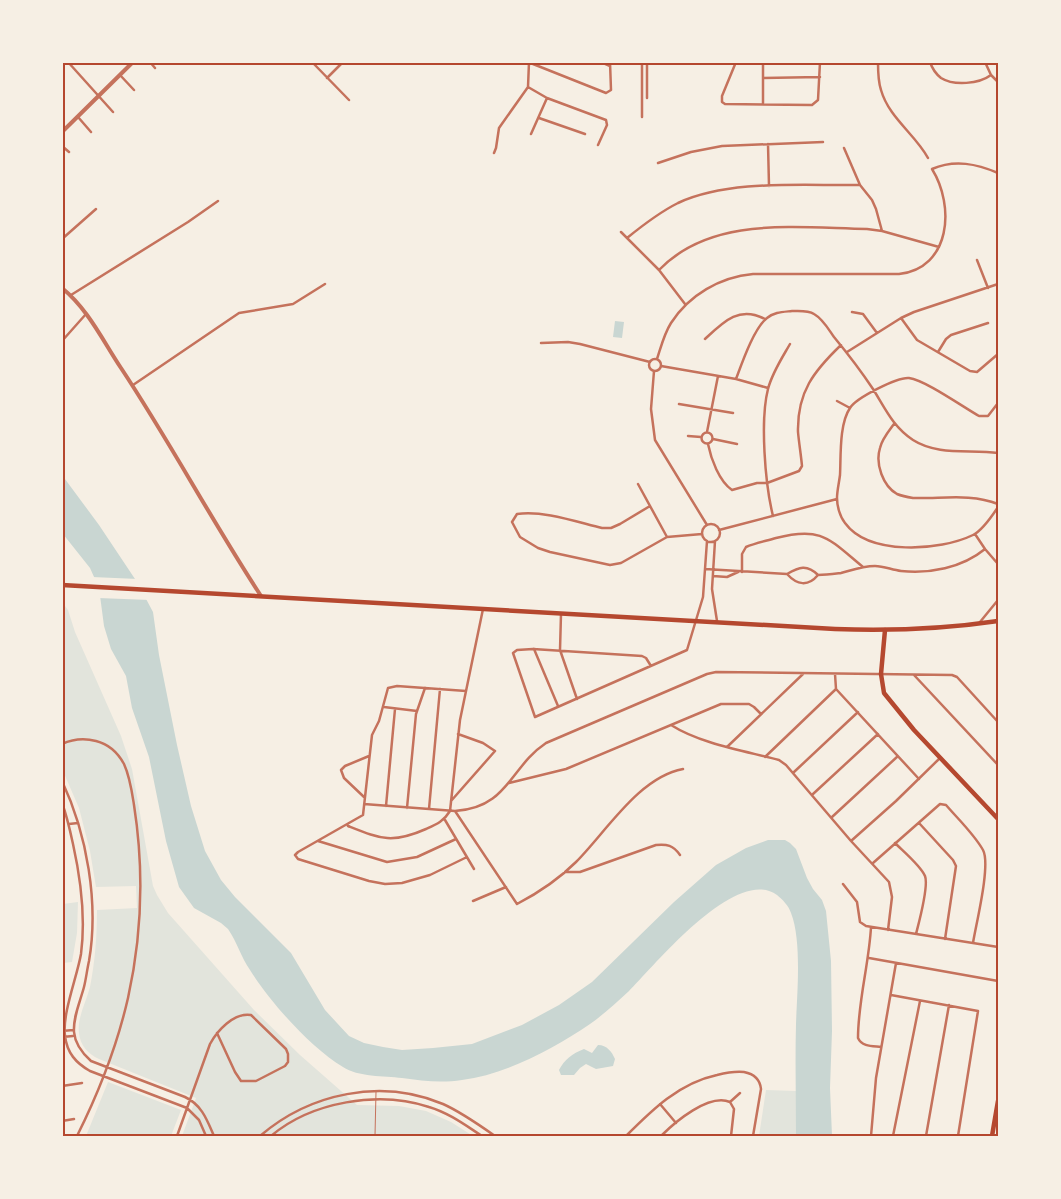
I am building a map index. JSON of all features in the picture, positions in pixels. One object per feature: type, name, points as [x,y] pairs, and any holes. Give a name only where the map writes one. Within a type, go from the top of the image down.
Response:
[{"type":"main road","points":[[62,586],[696,622],[885,630],[951,627],[998,621]]},
{"type":"main road","points":[[885,630],[881,674],[882,686],[890,701],[940,758],[998,819]]},
{"type":"main road","points":[[992,1136],[998,1101]]},
{"type":"street","points":[[68,62],[113,112]]},
{"type":"street","points":[[62,132],[133,62]]},
{"type":"street","points":[[150,62],[155,68]]},
{"type":"street","points":[[312,62],[349,100]]},
{"type":"street","points":[[327,78],[343,62]]},
{"type":"street","points":[[494,152],[499,128],[528,87],[529,63],[608,93],[611,90],[610,64],[601,62]]},
{"type":"street","points":[[642,62],[642,117]]},
{"type":"street","points":[[647,62],[647,98]]},
{"type":"street","points":[[736,62],[722,96],[722,102],[732,105],[812,105],[818,100],[820,62]]},
{"type":"street","points":[[763,62],[763,104]]},
{"type":"street","points":[[878,62],[878,80],[881,92],[894,116],[928,158]]},
{"type":"street","points":[[930,62],[937,74],[943,79],[952,82],[970,82],[991,75]]},
{"type":"street","points":[[984,62],[991,75],[998,82]]},
{"type":"street","points":[[120,75],[134,90]]},
{"type":"street","points":[[763,78],[820,77]]},
{"type":"street","points":[[528,87],[547,98],[606,120],[607,125],[598,145]]},
{"type":"street","points":[[531,134],[547,98]]},
{"type":"street","points":[[78,117],[91,132]]},
{"type":"street","points":[[539,118],[586,134]]},
{"type":"street","points":[[658,163],[707,148],[823,142]]},
{"type":"street","points":[[768,144],[769,186]]},
{"type":"street","points":[[62,146],[69,152]]},
{"type":"street","points":[[844,148],[860,185],[874,205],[882,231]]},
{"type":"street","points":[[657,359],[665,335],[685,304],[716,284],[742,275],[908,273],[922,267],[930,260],[938,248],[943,234],[945,208],[940,183],[932,169],[941,165],[960,163],[972,164],[998,173]]},
{"type":"street","points":[[627,238],[662,212],[693,197],[725,189],[769,186],[860,185]]},
{"type":"street","points":[[71,295],[188,222],[218,200]]},
{"type":"street","points":[[62,239],[96,209]]},
{"type":"street","points":[[659,270],[674,257],[698,242],[744,230],[765,228],[867,229],[882,231],[938,248]]},
{"type":"street","points":[[621,232],[659,270],[685,304]]},
{"type":"street","points":[[977,260],[988,288]]},
{"type":"street","points":[[132,385],[239,313],[293,304],[325,284]]},
{"type":"street","points":[[847,352],[901,318],[914,312],[998,284]]},
{"type":"street","points":[[62,288],[71,295],[86,314],[132,385],[173,449],[231,549],[261,596]]},
{"type":"street","points":[[736,379],[746,353],[765,319],[773,314],[782,312],[811,312],[818,317],[847,352],[894,424],[914,441],[938,450],[998,453]]},
{"type":"street","points":[[852,312],[863,314],[877,333]]},
{"type":"street","points":[[704,339],[719,325],[743,313],[753,313],[765,319]]},
{"type":"street","points":[[62,341],[86,314]]},
{"type":"street","points":[[901,318],[917,340],[970,371],[975,372],[998,354]]},
{"type":"street","points":[[938,352],[946,339],[951,335],[988,323]]},
{"type":"street","points":[[541,343],[568,342],[650,362],[653,359],[657,359]]},
{"type":"street","points":[[773,516],[767,483],[765,416],[768,388],[790,344]]},
{"type":"street","points":[[708,444],[712,462],[730,488],[737,490],[752,484],[767,483],[797,473],[801,469],[798,423],[800,404],[818,369],[841,345]]},
{"type":"street","points":[[657,359],[661,366]]},
{"type":"street","points":[[650,362],[649,367],[654,371]]},
{"type":"street","points":[[654,371],[661,366]]},
{"type":"street","points":[[661,366],[736,379],[768,388]]},
{"type":"street","points":[[654,371],[651,409],[655,440],[707,525]]},
{"type":"street","points":[[702,437],[707,432],[718,376]]},
{"type":"street","points":[[894,424],[882,443],[878,456],[884,482],[892,490],[913,498],[974,497],[988,499],[998,505],[975,534],[939,545],[926,547],[895,546],[871,542],[852,530],[845,522],[841,515],[837,498],[843,434],[850,408],[874,391],[896,379],[910,378],[923,383],[978,416],[988,416],[998,403]]},
{"type":"street","points":[[837,401],[850,408]]},
{"type":"street","points":[[679,404],[733,413]]},
{"type":"street","points":[[707,432],[712,434],[713,439]]},
{"type":"street","points":[[688,436],[702,437]]},
{"type":"street","points":[[702,437],[703,442],[708,444]]},
{"type":"street","points":[[708,444],[713,439]]},
{"type":"street","points":[[713,439],[737,444]]},
{"type":"street","points":[[638,484],[667,537]]},
{"type":"street","points":[[719,530],[837,498]]},
{"type":"street","points":[[650,506],[620,524],[607,528],[524,513],[517,514],[512,520],[512,525],[520,537],[531,545],[550,552],[610,565],[621,563],[667,537],[702,534]]},
{"type":"street","points":[[702,534],[707,525],[713,524],[719,530],[720,535],[715,541],[712,589],[717,623]]},
{"type":"street","points":[[742,572],[742,554],[746,546],[796,533],[816,534],[824,537],[863,567]]},
{"type":"street","points":[[651,666],[646,658],[642,656],[534,649],[517,650],[513,653],[535,717],[688,650],[704,589],[707,541],[702,534]]},
{"type":"street","points":[[975,534],[984,549],[998,564]]},
{"type":"street","points":[[707,541],[715,541]]},
{"type":"street","points":[[787,574],[795,582],[806,584],[812,582],[818,575],[863,567],[876,566],[905,571],[940,570],[964,562],[984,549]]},
{"type":"street","points":[[705,569],[787,574],[797,568],[804,567],[811,569],[818,575]]},
{"type":"street","points":[[713,576],[727,577],[738,572]]},
{"type":"street","points":[[704,589],[712,589]]},
{"type":"street","points":[[979,624],[998,600]]},
{"type":"street","points":[[346,825],[374,836],[388,839],[416,833],[445,820],[450,811],[458,734],[483,609]]},
{"type":"street","points":[[561,614],[560,650],[577,699]]},
{"type":"street","points":[[534,649],[558,706]]},
{"type":"street","points":[[364,804],[450,811],[468,810],[489,802],[508,784],[530,757],[546,743],[710,673],[955,675],[998,722]]},
{"type":"street","points":[[727,747],[804,673]]},
{"type":"street","points":[[836,674],[836,689],[919,779]]},
{"type":"street","points":[[914,675],[998,765]]},
{"type":"street","points":[[466,691],[397,686],[388,688],[384,707],[372,735],[362,817],[295,855],[298,859],[369,881],[386,884],[402,883],[430,875],[467,857]]},
{"type":"street","points":[[407,808],[417,711],[425,688]]},
{"type":"street","points":[[429,809],[440,689]]},
{"type":"street","points":[[765,756],[836,689]]},
{"type":"street","points":[[508,784],[566,768],[716,706],[749,704],[761,714]]},
{"type":"street","points":[[384,707],[417,711]]},
{"type":"street","points":[[386,806],[395,708]]},
{"type":"street","points":[[794,772],[858,712]]},
{"type":"street","points":[[671,725],[688,734],[727,747],[779,760],[794,772],[851,841],[891,885],[892,897],[888,930]]},
{"type":"street","points":[[451,801],[495,751],[483,743],[458,734]]},
{"type":"street","points":[[813,795],[878,734]]},
{"type":"street","points":[[62,744],[76,740],[90,740],[106,745],[119,756],[128,775],[136,819],[140,899],[134,969],[121,1027],[104,1076],[77,1136]]},
{"type":"street","points":[[365,797],[344,778],[341,770],[345,766],[369,756]]},
{"type":"street","points":[[832,817],[898,756]]},
{"type":"street","points":[[851,841],[940,758]]},
{"type":"street","points":[[455,811],[517,904],[565,872],[644,787],[662,775],[683,769]]},
{"type":"street","points":[[62,781],[78,823],[90,880],[92,904],[92,931],[84,986],[75,1018],[74,1036],[83,1054],[91,1061],[190,1100],[202,1111],[214,1136]]},
{"type":"street","points":[[62,803],[69,824],[81,883],[83,904],[81,953],[63,1031],[70,1052],[74,1060],[82,1066],[187,1108],[199,1120],[206,1136]]},
{"type":"street","points":[[872,863],[940,804],[946,805],[978,843],[985,856],[985,875],[973,943]]},
{"type":"street","points":[[445,820],[474,869]]},
{"type":"street","points":[[69,824],[78,823]]},
{"type":"street","points":[[918,823],[953,860],[956,866],[945,938]]},
{"type":"street","points":[[318,841],[387,862],[417,857],[456,840]]},
{"type":"street","points":[[896,843],[922,872],[925,878],[923,900],[916,934]]},
{"type":"street","points":[[565,872],[580,872],[665,844],[671,846],[680,855]]},
{"type":"street","points":[[843,884],[857,902],[862,923],[871,927],[998,947]]},
{"type":"street","points":[[473,901],[506,887]]},
{"type":"street","points":[[871,927],[869,958],[861,999],[858,1038],[861,1043],[881,1047]]},
{"type":"street","points":[[869,958],[998,981]]},
{"type":"street","points":[[872,1136],[874,1089],[896,963]]},
{"type":"street","points":[[891,995],[978,1011],[958,1136]]},
{"type":"street","points":[[893,1136],[920,1000]]},
{"type":"street","points":[[926,1136],[949,1005]]},
{"type":"street","points":[[176,1136],[210,1044],[217,1033],[233,1020],[245,1015],[251,1015],[286,1049],[288,1062],[285,1066],[256,1081],[241,1081],[217,1033]]},
{"type":"street","points":[[63,1031],[74,1030]]},
{"type":"street","points":[[64,1037],[74,1036]]},
{"type":"street","points":[[626,1136],[678,1090],[700,1080],[726,1073],[739,1072],[750,1074],[758,1079],[761,1089],[753,1136]]},
{"type":"street","points":[[62,1086],[82,1083]]},
{"type":"street","points":[[260,1136],[289,1114],[303,1108],[342,1094],[376,1091],[402,1093],[430,1099],[456,1110],[495,1136]]},
{"type":"street","points":[[730,1102],[740,1093]]},
{"type":"street","points":[[270,1136],[292,1122],[332,1106],[357,1100],[400,1100],[428,1106],[453,1117],[482,1136]]},
{"type":"street","points":[[661,1136],[690,1112],[722,1100],[730,1102],[734,1109],[731,1136]]},
{"type":"street","points":[[660,1104],[676,1123]]},
{"type":"street","points":[[62,1121],[74,1119]]},
{"type":"street","points":[[466,1125],[470,1119]]},
{"type":"lane","points":[[375,1136],[376,1091]]},
{"type":"shaded area","points":[[615,321],[624,322],[622,338],[613,337]]},
{"type":"shaded area","points":[[62,475],[99,525],[137,582],[153,612],[159,655],[177,745],[191,806],[205,851],[221,880],[235,897],[291,953],[325,1010],[349,1036],[364,1043],[402,1050],[472,1044],[522,1025],[559,1005],[592,982],[674,902],[716,865],[746,848],[768,840],[785,840],[796,849],[807,878],[822,900],[826,911],[831,961],[832,1031],[830,1088],[832,1136],[796,1136],[797,938],[787,905],[777,895],[760,889],[740,894],[719,905],[676,941],[629,991],[605,1013],[561,1042],[513,1066],[479,1077],[462,1080],[424,1081],[356,1073],[343,1067],[317,1048],[292,1023],[258,983],[228,929],[194,908],[179,887],[166,841],[149,757],[132,708],[126,676],[111,649],[104,626],[99,588],[90,568],[63,534]]},
{"type":"shaded area","points":[[62,602],[68,610],[75,632],[121,736],[132,769],[153,886],[168,913],[254,1010],[300,1055],[357,1105],[399,1106],[426,1111],[451,1122],[473,1136],[182,1136],[196,1098],[99,1059],[85,1049],[81,1041],[79,1027],[92,978],[97,910],[137,908],[136,886],[96,887],[90,851],[79,808],[63,771]]},
{"type":"shaded area","points":[[78,902],[77,933],[72,962],[63,963],[63,904]]},
{"type":"shaded area","points":[[598,1045],[604,1046],[611,1051],[615,1059],[613,1066],[596,1069],[586,1064],[574,1075],[561,1075],[559,1070],[569,1057],[584,1049],[592,1053]]},
{"type":"shaded area","points":[[108,1082],[181,1110],[171,1136],[159,1134],[158,1136],[86,1136]]},
{"type":"shaded area","points":[[766,1090],[796,1091],[796,1136],[759,1136]]},
{"type":"pier","points":[[92,577],[138,579],[150,600],[98,598]]}]
